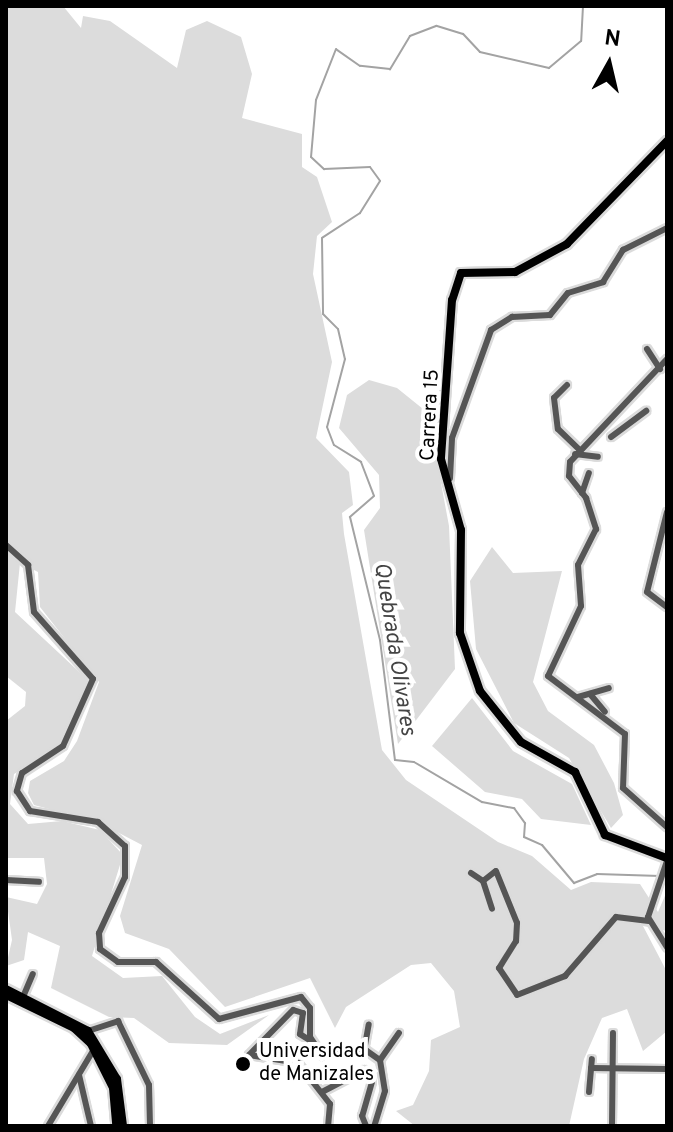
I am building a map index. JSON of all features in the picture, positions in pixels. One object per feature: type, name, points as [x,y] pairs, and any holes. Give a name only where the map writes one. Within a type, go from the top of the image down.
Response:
[{"type":"main road","name":"Carrera 15","points":[[667,141],[567,244],[515,272],[468,269],[457,280],[441,444],[463,544],[455,590],[460,633],[480,691],[521,742],[575,772],[605,835],[667,861]]},
{"type":"main road","points":[[6,989],[88,1031],[117,1079],[123,1126]]},
{"type":"main road","points":[[6,995],[74,1028],[94,1049],[113,1088],[116,1126]]},
{"type":"street","points":[[450,494],[450,447],[491,330],[512,317],[550,315],[568,293],[603,282],[623,250],[667,228]]},
{"type":"street","points":[[647,349],[660,369]]},
{"type":"street","points":[[667,359],[578,452],[569,476],[582,493],[596,533],[578,565],[581,606],[548,676],[627,737],[623,788],[667,827]]},
{"type":"street","points":[[567,385],[554,398],[558,429],[578,452],[598,457]]},
{"type":"street","points":[[611,437],[646,411]]},
{"type":"street","points":[[601,430],[622,441]]},
{"type":"street","points":[[582,493],[589,473]]},
{"type":"street","points":[[667,512],[647,592],[667,607]]},
{"type":"street","points":[[6,545],[28,565],[34,612],[93,682],[63,746],[18,778],[21,803],[30,811],[98,822],[115,834],[127,859],[116,903],[99,933],[106,955],[156,962],[219,1019],[298,996],[310,1008],[311,1041]]},
{"type":"street","points":[[578,697],[609,688]]},
{"type":"street","points":[[590,694],[605,712]]},
{"type":"street","points":[[667,861],[649,910],[649,921],[667,947]]},
{"type":"street","points":[[483,881],[496,871],[517,923],[516,941],[499,968],[517,995],[525,995],[565,976],[616,917],[649,921]]},
{"type":"street","points":[[471,873],[483,881],[492,909]]},
{"type":"street","points":[[6,880],[39,882]]},
{"type":"street","points":[[23,997],[33,974]]},
{"type":"street","points":[[328,1126],[331,1110],[322,1092],[298,1063],[249,1055],[293,1010],[303,1013],[300,1034],[331,1059],[364,1051],[380,1060]]},
{"type":"street","points":[[88,1031],[118,1021],[149,1085],[150,1126]]},
{"type":"street","points":[[364,1051],[369,1024]]},
{"type":"street","points":[[374,1126],[385,1091],[380,1060],[399,1033]]},
{"type":"street","points":[[612,1126],[617,1070],[613,1033]]},
{"type":"street","points":[[61,1126],[50,1123],[94,1049]]},
{"type":"street","points":[[589,1092],[592,1059]]},
{"type":"street","points":[[591,1068],[667,1069]]},
{"type":"street","points":[[322,1092],[358,1069],[369,1074],[366,1126]]},
{"type":"street","points":[[79,1075],[90,1107],[91,1126]]},
{"type":"shaded area","points":[[6,6],[63,6],[81,28],[83,16],[110,21],[177,68],[186,30],[207,21],[241,37],[252,74],[242,118],[302,134],[302,167],[317,177],[332,222],[317,236],[313,274],[332,362],[316,438],[349,472],[353,505],[342,513],[344,534],[382,750],[406,780],[498,842],[532,856],[571,890],[591,882],[640,884],[658,912],[667,891],[667,931],[643,926],[667,972],[667,1031],[643,1051],[627,1009],[602,1018],[584,1059],[569,1126],[415,1126],[396,1111],[413,1105],[429,1071],[431,1040],[460,1027],[454,991],[431,963],[411,965],[346,1007],[335,1028],[310,978],[225,1007],[169,949],[125,933],[120,916],[142,845],[98,822],[34,805],[28,793],[30,781],[64,761],[77,741],[99,682],[40,607],[38,572],[20,563],[15,612],[89,681],[61,746],[14,774],[10,804],[28,824],[62,821],[100,830],[123,855],[92,956],[123,978],[162,976],[195,1017],[220,1034],[269,1015],[227,1045],[169,1043],[134,1018],[109,1017],[51,988],[60,946],[28,932],[24,960],[6,966],[12,940],[6,897],[37,904],[47,884],[44,858],[6,858],[6,721],[25,706],[26,692],[6,676]]},
{"type":"shaded area","points":[[369,380],[397,388],[428,413],[449,526],[455,669],[398,744],[364,530],[380,508],[379,475],[339,428],[347,395]]},
{"type":"shaded area","points":[[492,547],[513,573],[562,571],[533,682],[548,711],[594,745],[614,783],[623,815],[611,828],[569,758],[514,723],[476,649],[470,581]]},
{"type":"shaded area","points":[[472,698],[513,751],[572,784],[591,825],[541,819],[522,799],[485,792],[432,746]]},
{"type":"waterway","name":"Quebrada Olivares","points":[[583,6],[581,41],[549,68],[480,52],[463,34],[436,26],[410,36],[390,69],[360,66],[336,49],[316,100],[311,157],[324,169],[370,167],[380,181],[360,213],[322,238],[323,314],[338,329],[345,359],[327,427],[334,445],[361,462],[374,496],[350,517],[380,640],[395,760],[414,762],[482,802],[514,808],[525,823],[524,837],[542,845],[574,883],[597,874],[660,876]]},
{"type":"place","name":"Universidad de Manizales","points":[[243,1064]]}]
